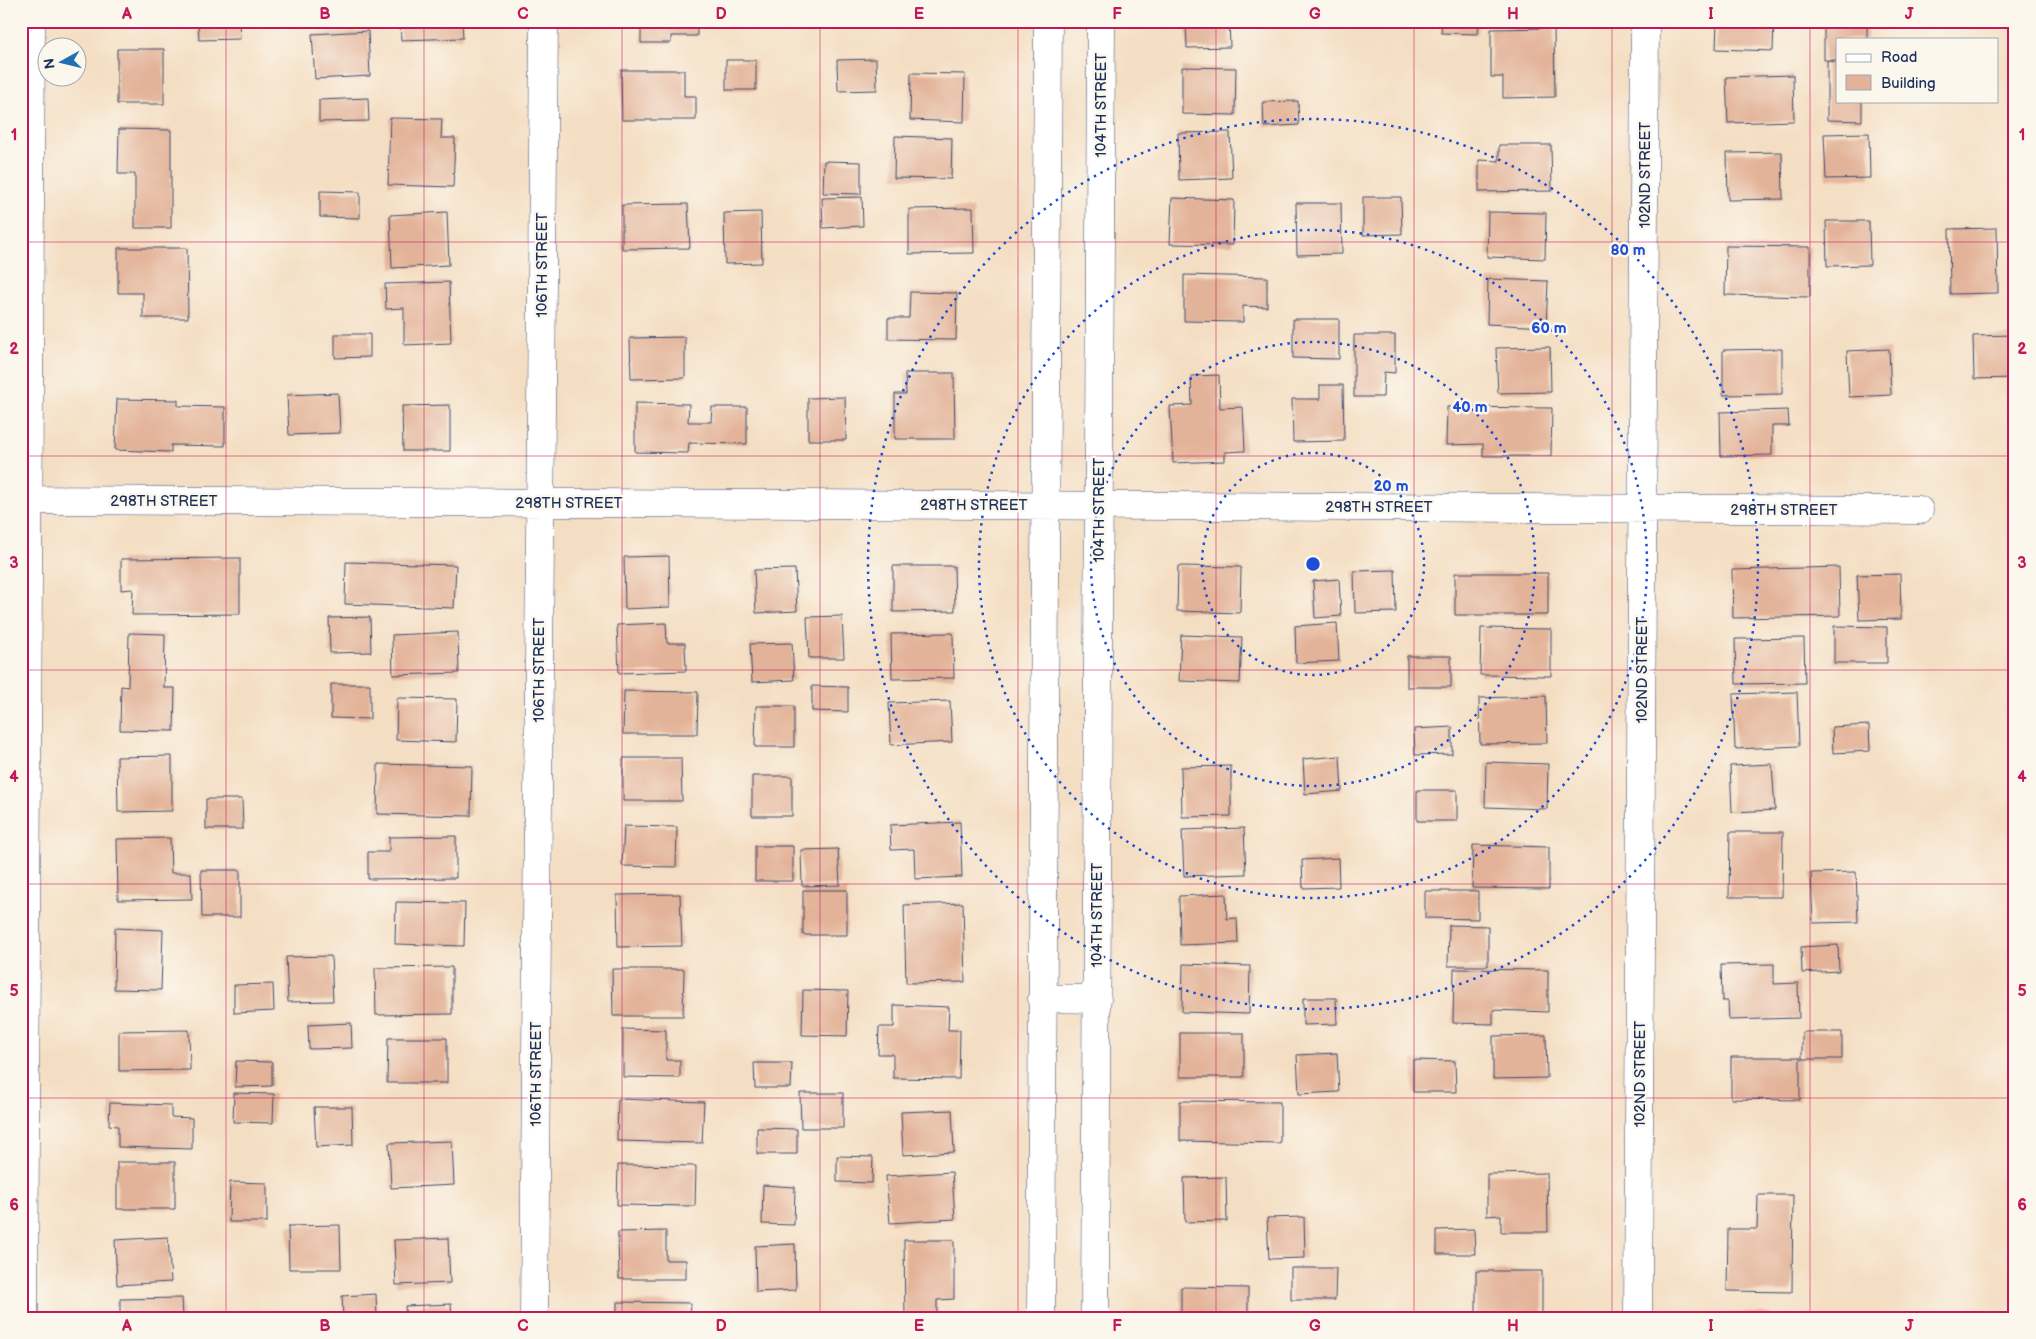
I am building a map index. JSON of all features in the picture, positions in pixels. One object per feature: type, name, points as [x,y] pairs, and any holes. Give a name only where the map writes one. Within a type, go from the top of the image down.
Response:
[{"type":"street","points":[[24,1318],[31,21]]},
{"type":"street","name":"106TH STREET","points":[[534,1318],[544,21]]},
{"type":"street","points":[[1041,1318],[1048,21]]},
{"type":"street","name":"104TH STREET","points":[[1095,1318],[1101,21]]},
{"type":"street","name":"102ND STREET","points":[[1638,1318],[1644,509],[1645,21]]},
{"type":"street","name":"298TH STREET","points":[[28,500],[1919,510]]},
{"type":"street","points":[[1042,998],[1097,999]]},
{"type":"building","points":[[198,21],[239,21],[240,39],[199,40]]},
{"type":"building","points":[[400,21],[462,21],[463,38],[401,40]]},
{"type":"building","points":[[641,21],[697,21],[697,36],[671,36],[671,43],[641,43]]},
{"type":"building","points":[[1186,21],[1229,21],[1230,47],[1187,48]]},
{"type":"building","points":[[1442,21],[1479,21],[1478,34],[1441,33]]},
{"type":"building","points":[[1717,21],[1774,21],[1773,51],[1716,49]]},
{"type":"building","points":[[1824,21],[1867,21],[1867,38],[1836,38],[1836,60],[1824,60]]},
{"type":"building","points":[[1554,28],[1555,97],[1503,98],[1503,77],[1491,77],[1491,29]]},
{"type":"building","points":[[368,31],[370,76],[315,79],[312,34]]},
{"type":"building","points":[[117,49],[164,49],[164,104],[117,104]]},
{"type":"building","points":[[876,59],[877,90],[838,91],[837,60]]},
{"type":"building","points":[[726,60],[756,60],[756,90],[726,90]]},
{"type":"building","points":[[1827,61],[1836,62],[1836,102],[1862,102],[1862,121],[1827,120]]},
{"type":"building","points":[[1182,67],[1236,68],[1235,115],[1182,114]]},
{"type":"building","points":[[621,70],[684,70],[684,96],[696,96],[696,120],[622,120]]},
{"type":"building","points":[[911,73],[965,74],[964,122],[910,120]]},
{"type":"building","points":[[1793,75],[1794,121],[1728,123],[1726,77]]},
{"type":"building","points":[[368,98],[369,121],[319,122],[319,100]]},
{"type":"building","points":[[1298,101],[1299,125],[1264,127],[1263,102]]},
{"type":"building","points":[[390,118],[442,119],[441,138],[455,138],[453,187],[388,185]]},
{"type":"building","points":[[119,129],[171,130],[171,228],[135,228],[135,174],[118,174]]},
{"type":"building","points":[[1230,132],[1232,178],[1179,180],[1178,133]]},
{"type":"building","points":[[1869,133],[1870,178],[1826,179],[1824,134]]},
{"type":"building","points":[[895,136],[952,138],[951,179],[894,178]]},
{"type":"building","points":[[1499,145],[1551,145],[1552,191],[1479,192],[1479,160],[1499,161]]},
{"type":"building","points":[[1782,152],[1783,199],[1728,200],[1727,153]]},
{"type":"building","points":[[824,161],[861,162],[861,194],[823,193]]},
{"type":"building","points":[[320,191],[360,192],[360,218],[320,217]]},
{"type":"building","points":[[862,197],[863,226],[823,228],[822,198]]},
{"type":"building","points":[[1363,197],[1401,197],[1402,234],[1363,235]]},
{"type":"building","points":[[1172,198],[1234,200],[1233,245],[1170,244]]},
{"type":"building","points":[[1296,203],[1341,203],[1342,254],[1297,255]]},
{"type":"building","points":[[688,204],[690,248],[622,249],[622,205]]},
{"type":"building","points":[[973,208],[974,253],[909,254],[909,209]]},
{"type":"building","points":[[447,212],[449,265],[392,268],[390,215]]},
{"type":"building","points":[[761,212],[762,263],[725,264],[724,213]]},
{"type":"building","points":[[1488,212],[1546,213],[1545,259],[1487,257]]},
{"type":"building","points":[[1826,221],[1869,221],[1870,265],[1827,266]]},
{"type":"building","points":[[1997,228],[1998,293],[1950,294],[1949,229]]},
{"type":"building","points":[[1726,246],[1810,247],[1810,297],[1725,295]]},
{"type":"building","points":[[118,248],[187,248],[188,318],[143,318],[143,293],[118,293]]},
{"type":"building","points":[[1184,275],[1267,277],[1267,307],[1243,306],[1243,322],[1184,321]]},
{"type":"building","points":[[1488,279],[1548,281],[1546,327],[1487,324]]},
{"type":"building","points":[[449,282],[451,343],[404,345],[404,308],[386,309],[385,284]]},
{"type":"building","points":[[910,292],[957,293],[956,340],[888,339],[888,318],[909,318]]},
{"type":"building","points":[[1293,319],[1339,319],[1339,359],[1293,358]]},
{"type":"building","points":[[335,334],[370,334],[370,357],[335,358]]},
{"type":"building","points":[[1354,335],[1395,335],[1395,373],[1384,372],[1383,397],[1354,397]]},
{"type":"building","points":[[2015,335],[2015,378],[1974,379],[1973,336]]},
{"type":"building","points":[[685,337],[685,378],[631,379],[630,338]]},
{"type":"building","points":[[1550,347],[1551,392],[1498,393],[1496,348]]},
{"type":"building","points":[[1782,349],[1782,394],[1723,395],[1723,350]]},
{"type":"building","points":[[1889,349],[1891,395],[1849,397],[1847,351]]},
{"type":"building","points":[[905,373],[954,373],[955,439],[895,439],[895,394],[906,394]]},
{"type":"building","points":[[1219,375],[1220,408],[1243,407],[1245,451],[1225,452],[1225,461],[1173,463],[1170,406],[1192,405],[1191,376]]},
{"type":"building","points":[[1320,385],[1343,385],[1344,441],[1293,442],[1292,399],[1320,399]]},
{"type":"building","points":[[338,393],[340,433],[289,435],[287,395]]},
{"type":"building","points":[[845,397],[846,440],[808,440],[808,398]]},
{"type":"building","points":[[117,399],[178,400],[178,406],[225,407],[225,446],[171,445],[171,452],[115,450]]},
{"type":"building","points":[[635,403],[689,404],[688,422],[711,422],[712,407],[747,407],[747,444],[689,443],[688,453],[635,452]]},
{"type":"building","points":[[450,405],[450,451],[403,451],[402,406]]},
{"type":"building","points":[[1447,407],[1552,408],[1551,456],[1483,456],[1483,444],[1446,445]]},
{"type":"building","points":[[1788,410],[1789,426],[1772,426],[1772,455],[1721,456],[1720,412]]},
{"type":"building","points":[[669,556],[670,607],[625,609],[624,557]]},
{"type":"building","points":[[240,558],[240,614],[132,615],[133,589],[121,590],[121,559]]},
{"type":"building","points":[[346,562],[456,565],[454,608],[345,604]]},
{"type":"building","points":[[893,566],[954,566],[955,611],[893,612]]},
{"type":"building","points":[[1178,566],[1241,567],[1240,613],[1177,611]]},
{"type":"building","points":[[1839,567],[1840,616],[1733,618],[1732,570]]},
{"type":"building","points":[[795,569],[797,611],[756,613],[754,570]]},
{"type":"building","points":[[1395,570],[1396,612],[1355,613],[1354,571]]},
{"type":"building","points":[[1455,573],[1548,573],[1548,615],[1455,615]]},
{"type":"building","points":[[1900,574],[1901,619],[1859,620],[1857,575]]},
{"type":"building","points":[[1339,579],[1341,616],[1315,618],[1313,581]]},
{"type":"building","points":[[842,616],[844,658],[809,658],[807,617]]},
{"type":"building","points":[[370,617],[371,652],[330,653],[329,618]]},
{"type":"building","points":[[666,623],[667,643],[685,643],[686,671],[619,673],[617,625]]},
{"type":"building","points":[[1337,623],[1339,661],[1296,663],[1295,626]]},
{"type":"building","points":[[1834,626],[1887,627],[1887,663],[1834,663]]},
{"type":"building","points":[[1481,628],[1551,629],[1551,676],[1480,675]]},
{"type":"building","points":[[458,632],[459,673],[393,675],[392,635]]},
{"type":"building","points":[[129,633],[165,634],[164,688],[175,688],[174,731],[120,730],[121,686],[128,687]]},
{"type":"building","points":[[953,633],[954,678],[892,679],[891,634]]},
{"type":"building","points":[[1181,635],[1242,637],[1240,683],[1179,681]]},
{"type":"building","points":[[1804,638],[1805,683],[1736,684],[1735,639]]},
{"type":"building","points":[[792,643],[794,680],[752,682],[750,644]]},
{"type":"building","points":[[1407,656],[1451,656],[1451,687],[1407,687]]},
{"type":"building","points":[[331,684],[370,684],[370,719],[331,718]]},
{"type":"building","points":[[812,686],[848,687],[848,712],[812,711]]},
{"type":"building","points":[[624,691],[698,692],[697,734],[623,734]]},
{"type":"building","points":[[1797,692],[1799,746],[1735,749],[1733,694]]},
{"type":"building","points":[[1546,696],[1547,743],[1480,744],[1479,698]]},
{"type":"building","points":[[397,698],[457,699],[456,742],[396,740]]},
{"type":"building","points":[[950,701],[952,742],[891,745],[889,703]]},
{"type":"building","points":[[756,706],[794,706],[794,747],[755,747]]},
{"type":"building","points":[[1869,725],[1870,751],[1833,753],[1832,727]]},
{"type":"building","points":[[1452,727],[1452,754],[1415,755],[1414,729]]},
{"type":"building","points":[[172,756],[172,811],[118,812],[117,757]]},
{"type":"building","points":[[1340,756],[1342,791],[1305,794],[1303,759]]},
{"type":"building","points":[[623,758],[681,758],[682,801],[623,801]]},
{"type":"building","points":[[1486,762],[1548,764],[1547,809],[1485,807]]},
{"type":"building","points":[[378,764],[472,766],[471,816],[377,814]]},
{"type":"building","points":[[1772,764],[1775,810],[1732,812],[1730,766]]},
{"type":"building","points":[[1231,766],[1231,816],[1182,817],[1181,767]]},
{"type":"building","points":[[752,776],[792,776],[792,816],[752,816]]},
{"type":"building","points":[[1417,790],[1457,790],[1457,821],[1417,821]]},
{"type":"building","points":[[206,799],[242,799],[243,829],[206,829]]},
{"type":"building","points":[[960,822],[962,877],[915,879],[914,849],[891,850],[890,825]]},
{"type":"building","points":[[624,826],[677,827],[676,867],[622,866]]},
{"type":"building","points":[[1244,828],[1246,874],[1184,876],[1182,830]]},
{"type":"building","points":[[1730,832],[1783,832],[1782,897],[1729,897]]},
{"type":"building","points":[[456,836],[456,878],[368,879],[368,852],[389,852],[389,837]]},
{"type":"building","points":[[170,838],[171,873],[191,873],[192,899],[118,900],[117,839]]},
{"type":"building","points":[[1473,845],[1549,847],[1549,889],[1472,888]]},
{"type":"building","points":[[755,846],[793,846],[793,881],[755,881]]},
{"type":"building","points":[[838,849],[840,885],[802,886],[801,850]]},
{"type":"building","points":[[1338,858],[1339,887],[1303,888],[1302,860]]},
{"type":"building","points":[[201,870],[240,870],[240,917],[202,917]]},
{"type":"building","points":[[1856,872],[1858,922],[1813,923],[1811,873]]},
{"type":"building","points":[[803,890],[847,890],[847,935],[803,935]]},
{"type":"building","points":[[1425,891],[1478,891],[1478,919],[1425,918]]},
{"type":"building","points":[[680,894],[682,946],[618,947],[617,895]]},
{"type":"building","points":[[1226,894],[1227,919],[1237,918],[1238,943],[1180,945],[1179,896]]},
{"type":"building","points":[[396,902],[465,903],[464,946],[395,944]]},
{"type":"building","points":[[963,903],[965,982],[906,983],[904,905]]},
{"type":"building","points":[[1449,925],[1488,926],[1488,966],[1448,966]]},
{"type":"building","points":[[115,928],[163,930],[161,990],[114,989]]},
{"type":"building","points":[[1838,945],[1839,971],[1802,973],[1801,947]]},
{"type":"building","points":[[331,956],[333,1001],[288,1002],[286,957]]},
{"type":"building","points":[[1183,964],[1250,966],[1249,1014],[1182,1012]]},
{"type":"building","points":[[1774,964],[1774,984],[1798,983],[1799,1018],[1729,1020],[1728,1001],[1722,1001],[1721,965]]},
{"type":"building","points":[[452,967],[452,1014],[376,1015],[375,968]]},
{"type":"building","points":[[612,969],[684,969],[683,1016],[613,1016]]},
{"type":"building","points":[[1454,969],[1548,970],[1548,1012],[1493,1010],[1493,1024],[1453,1023]]},
{"type":"building","points":[[273,984],[274,1011],[234,1013],[234,985]]},
{"type":"building","points":[[803,990],[848,991],[847,1036],[802,1035]]},
{"type":"building","points":[[1303,998],[1336,998],[1337,1024],[1303,1025]]},
{"type":"building","points":[[894,1005],[949,1007],[948,1030],[960,1030],[959,1079],[893,1078],[893,1054],[878,1054],[879,1027],[894,1027]]},
{"type":"building","points":[[351,1023],[352,1048],[309,1049],[308,1025]]},
{"type":"building","points":[[623,1029],[666,1030],[666,1060],[680,1060],[680,1078],[623,1077]]},
{"type":"building","points":[[189,1030],[190,1070],[119,1071],[119,1031]]},
{"type":"building","points":[[1802,1032],[1842,1032],[1842,1059],[1802,1059]]},
{"type":"building","points":[[1180,1033],[1244,1033],[1244,1077],[1180,1077]]},
{"type":"building","points":[[1546,1035],[1547,1078],[1493,1079],[1493,1036]]},
{"type":"building","points":[[388,1038],[447,1038],[447,1083],[387,1083]]},
{"type":"building","points":[[1337,1053],[1339,1092],[1299,1094],[1297,1055]]},
{"type":"building","points":[[1731,1057],[1800,1057],[1800,1100],[1731,1099]]},
{"type":"building","points":[[1413,1060],[1455,1061],[1456,1092],[1413,1092]]},
{"type":"building","points":[[236,1061],[272,1062],[272,1086],[235,1087]]},
{"type":"building","points":[[754,1063],[792,1063],[791,1088],[755,1088]]},
{"type":"building","points":[[234,1093],[274,1094],[273,1123],[233,1122]]},
{"type":"building","points":[[800,1093],[843,1093],[843,1128],[801,1128]]},
{"type":"building","points":[[618,1099],[704,1102],[702,1143],[617,1141]]},
{"type":"building","points":[[1180,1101],[1280,1102],[1280,1143],[1180,1141]]},
{"type":"building","points":[[110,1103],[171,1105],[171,1117],[192,1118],[192,1149],[118,1147],[118,1126],[109,1125]]},
{"type":"building","points":[[314,1107],[352,1107],[353,1145],[316,1147]]},
{"type":"building","points":[[952,1110],[954,1152],[903,1155],[901,1112]]},
{"type":"building","points":[[757,1128],[797,1129],[797,1154],[757,1154]]},
{"type":"building","points":[[452,1141],[454,1185],[391,1188],[389,1143]]},
{"type":"building","points":[[837,1156],[873,1157],[872,1183],[837,1182]]},
{"type":"building","points":[[117,1162],[175,1162],[175,1209],[117,1209]]},
{"type":"building","points":[[618,1165],[696,1166],[695,1206],[617,1205]]},
{"type":"building","points":[[952,1172],[955,1219],[890,1223],[886,1176]]},
{"type":"building","points":[[1547,1173],[1548,1232],[1501,1232],[1501,1215],[1487,1216],[1487,1174]]},
{"type":"building","points":[[1226,1177],[1227,1221],[1185,1222],[1184,1178]]},
{"type":"building","points":[[230,1182],[267,1183],[267,1222],[229,1222]]},
{"type":"building","points":[[763,1185],[795,1187],[794,1225],[762,1224]]},
{"type":"building","points":[[1758,1195],[1793,1195],[1792,1292],[1727,1291],[1728,1229],[1757,1229]]},
{"type":"building","points":[[1304,1217],[1305,1258],[1269,1259],[1267,1218]]},
{"type":"building","points":[[340,1225],[341,1269],[289,1269],[288,1226]]},
{"type":"building","points":[[1474,1229],[1475,1254],[1437,1254],[1437,1230]]},
{"type":"building","points":[[666,1231],[666,1260],[686,1260],[686,1279],[619,1279],[618,1232]]},
{"type":"building","points":[[168,1237],[171,1282],[117,1285],[115,1240]]},
{"type":"building","points":[[448,1238],[450,1283],[396,1285],[394,1240]]},
{"type":"building","points":[[904,1240],[954,1240],[954,1299],[937,1300],[937,1318],[905,1318]]},
{"type":"building","points":[[795,1244],[796,1290],[756,1292],[755,1246]]},
{"type":"building","points":[[1291,1268],[1336,1268],[1335,1300],[1291,1300]]},
{"type":"building","points":[[1476,1271],[1542,1271],[1542,1318],[1476,1318]]},
{"type":"building","points":[[1181,1287],[1248,1288],[1248,1318],[1181,1318]]},
{"type":"building","points":[[376,1294],[377,1318],[343,1318],[342,1296]]},
{"type":"building","points":[[182,1298],[183,1318],[120,1318],[120,1299]]},
{"type":"building","points":[[617,1302],[691,1303],[690,1318],[617,1318]]},
{"type":"building","points":[[451,1304],[452,1318],[406,1318],[405,1306]]},
{"type":"building","points":[[1727,1313],[1770,1313],[1770,1318],[1727,1318]]}]
